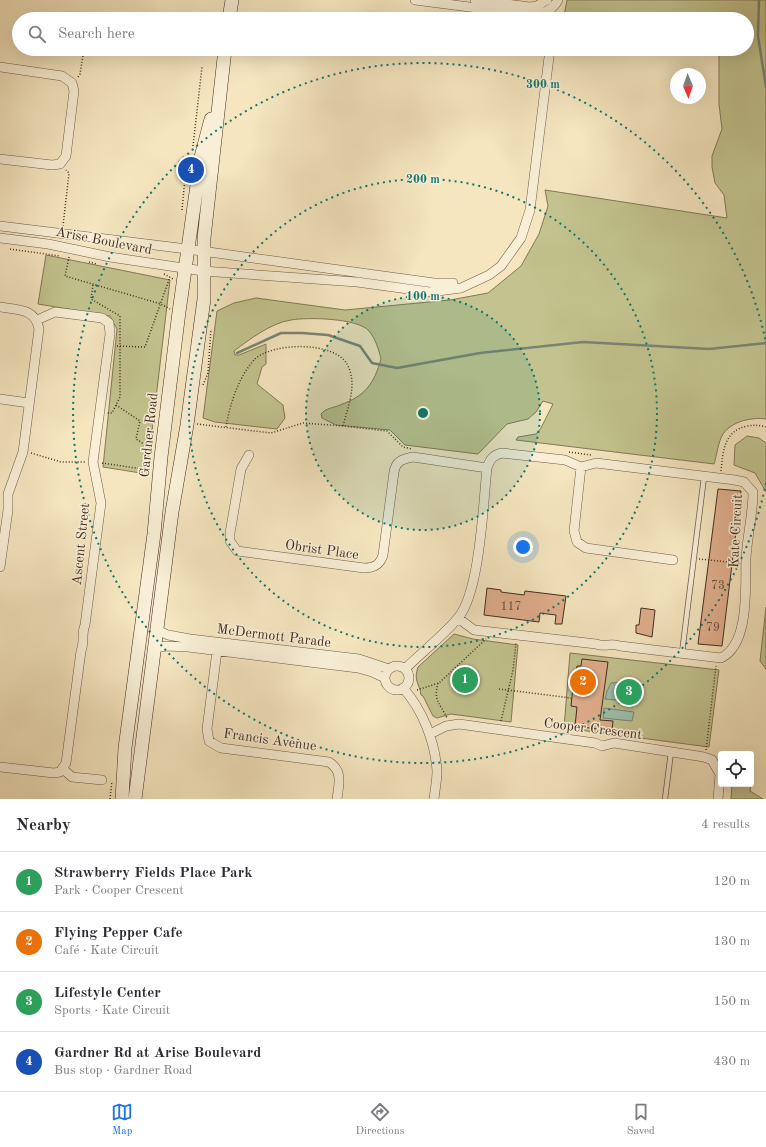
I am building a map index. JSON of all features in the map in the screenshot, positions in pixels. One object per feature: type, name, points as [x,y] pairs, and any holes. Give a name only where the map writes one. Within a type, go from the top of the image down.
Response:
[{"type":"street","points":[[231,12],[232,0]]},
{"type":"street","points":[[415,0],[473,2],[545,9],[555,6],[558,0]]},
{"type":"street","name":"Gardner Road","points":[[135,799],[172,512],[187,425],[204,299],[203,251],[224,56]]},
{"type":"street","points":[[501,266],[521,238],[530,210],[549,56]]},
{"type":"street","points":[[0,67],[62,76],[72,83],[74,92],[66,156],[60,164],[52,165],[0,159]]},
{"type":"street","name":"Gardner Road","points":[[122,799],[126,742],[154,534],[162,450],[187,249],[201,157],[221,76]]},
{"type":"street","name":"Arise Boulevard","points":[[0,226],[203,251],[442,284],[460,283],[501,266]]},
{"type":"street","name":"Arise Boulevard","points":[[0,238],[48,244],[110,257],[185,269],[356,282],[430,292],[461,288],[489,275],[501,266]]},
{"type":"street","points":[[356,282],[358,273]]},
{"type":"street","points":[[0,307],[27,311],[37,320],[39,329],[23,452],[4,494],[8,510],[0,567]]},
{"type":"street","name":"Ascent Street","points":[[37,320],[55,312],[102,318],[109,323],[110,334],[93,462],[101,503],[85,625],[82,631],[85,643],[81,651],[66,762],[63,769]]},
{"type":"street","points":[[0,399],[29,403]]},
{"type":"street","name":"Kate Circuit","points":[[458,618],[474,630],[596,644],[603,647],[615,644],[620,646],[721,658],[733,649],[742,628],[753,492],[744,482],[596,464],[581,467],[565,460],[502,452],[492,457],[487,468]]},
{"type":"street","name":"Obrist Place","points":[[249,455],[241,469],[230,533],[230,541],[237,551],[364,568],[372,568],[381,561],[395,466],[403,458],[413,457]]},
{"type":"street","points":[[405,669],[458,618],[473,586],[487,468],[413,457]]},
{"type":"street","points":[[581,467],[574,530],[576,542],[586,548],[673,560]]},
{"type":"street","points":[[154,534],[160,530],[165,513],[172,512]]},
{"type":"street","name":"McDermott Parade","points":[[157,630],[168,636],[358,659],[387,674]]},
{"type":"street","name":"McDermott Parade","points":[[155,648],[166,646],[218,651],[358,668],[387,674]]},
{"type":"street","name":"Francis Avenue","points":[[218,651],[207,729],[209,741],[221,748],[329,762],[336,766],[339,772],[337,799]]},
{"type":"street","points":[[396,666],[405,669],[408,672],[408,680],[403,688],[391,688],[386,682],[387,674],[396,666]]},
{"type":"street","points":[[403,688],[414,704],[430,734],[435,753],[437,773],[434,799]]},
{"type":"street","name":"Cooper Crescent","points":[[430,734],[446,726],[459,724],[595,743],[602,746],[614,743],[712,760],[720,774],[718,799]]},
{"type":"street","points":[[0,767],[54,773],[63,769],[72,777],[102,780]]},
{"type":"lane","points":[[682,654],[704,476]]},
{"type":"lane","points":[[665,799],[671,752]]},
{"type":"path","points":[[72,83],[80,74],[83,56]]},
{"type":"path","points":[[60,164],[70,173],[63,226]]},
{"type":"path","points":[[69,257],[65,276],[161,304],[171,310]]},
{"type":"path","points":[[109,347],[145,346],[170,277]]},
{"type":"path","points":[[226,427],[233,398],[241,380],[254,360],[271,350],[283,347],[300,347],[332,352],[340,356],[347,364],[352,382],[352,392],[343,426]]},
{"type":"path","points":[[116,405],[140,420],[136,439],[153,450]]},
{"type":"path","points":[[197,424],[271,433],[303,424],[343,426],[387,431],[403,447],[414,449],[413,457]]},
{"type":"path","points":[[727,472],[721,471],[723,452],[730,434],[742,428],[758,424],[766,427]]},
{"type":"path","points":[[566,452],[597,456]]},
{"type":"path","points":[[694,559],[746,564]]},
{"type":"path","points":[[417,690],[438,683],[488,638]]},
{"type":"path","points":[[500,723],[513,670],[517,641]]},
{"type":"path","points":[[706,750],[716,666],[720,666]]},
{"type":"path","points":[[438,683],[435,693],[436,701],[447,719]]},
{"type":"path","points":[[499,688],[572,698]]},
{"type":"green space","points":[[567,0],[766,0],[766,419],[749,419],[737,423],[727,430],[723,434],[720,441],[714,464],[516,440],[518,437],[536,434],[541,428],[553,404],[543,401],[536,412],[528,419],[507,424],[478,454],[405,445],[390,430],[336,425],[322,418],[321,414],[325,410],[356,398],[367,388],[372,382],[381,359],[373,337],[369,331],[363,327],[344,321],[320,319],[298,319],[276,324],[261,332],[234,351],[235,355],[239,355],[266,344],[266,364],[262,367],[257,384],[283,405],[285,418],[277,429],[215,422],[203,418],[217,311],[234,303],[256,298],[345,310],[450,300],[488,293],[521,266],[539,234],[548,206],[545,190],[727,218],[724,195],[715,183],[712,167],[712,156],[722,129],[719,104],[719,56],[754,56],[754,12],[565,12]]},
{"type":"green space","points":[[46,255],[170,280],[147,474],[103,467],[117,329],[110,316],[38,304]]},
{"type":"green space","points":[[747,436],[759,438],[766,443],[766,492],[755,473],[734,465],[735,445]]},
{"type":"green space","points":[[766,607],[766,669],[760,661]]},
{"type":"green space","points":[[454,634],[473,639],[518,645],[511,722],[451,714],[437,718],[433,716],[423,696],[421,695],[416,679],[418,667]]},
{"type":"green space","points":[[570,653],[719,670],[709,747],[564,728]]},
{"type":"green space","points":[[732,787],[751,787],[750,791],[763,799],[731,799]]},
{"type":"shaded area","points":[[626,682],[625,688],[631,689],[631,696],[626,696],[626,701],[605,699],[611,683]]},
{"type":"shaded area","points":[[604,708],[634,712],[632,721],[603,718]]},
{"type":"building","points":[[718,489],[741,491],[722,646],[698,644]]},
{"type":"building","points":[[487,588],[501,590],[501,592],[524,595],[525,591],[566,596],[562,624],[555,624],[556,615],[540,613],[539,622],[484,615]]},
{"type":"building","points":[[641,608],[655,610],[652,637],[636,633],[636,625],[639,625]]},
{"type":"building","points":[[582,659],[608,662],[600,720],[613,721],[612,731],[575,726],[577,707],[571,706],[574,677],[576,677],[577,666],[581,666]]},
{"type":"waterway","points":[[759,0],[758,36],[766,87]]},
{"type":"waterway","points":[[237,353],[281,333],[328,335],[360,346],[372,363],[397,368],[480,353],[583,342],[709,349],[766,343]]},
{"type":"place","name":"Gardner Rd at Arise Boulevard","points":[[191,170]]},
{"type":"place","name":"Strawberry Fields Place Park","points":[[465,680]]},
{"type":"place","name":"Flying Pepper Cafe","points":[[583,682]]},
{"type":"place","name":"Lifestyle Center","points":[[629,692]]}]
